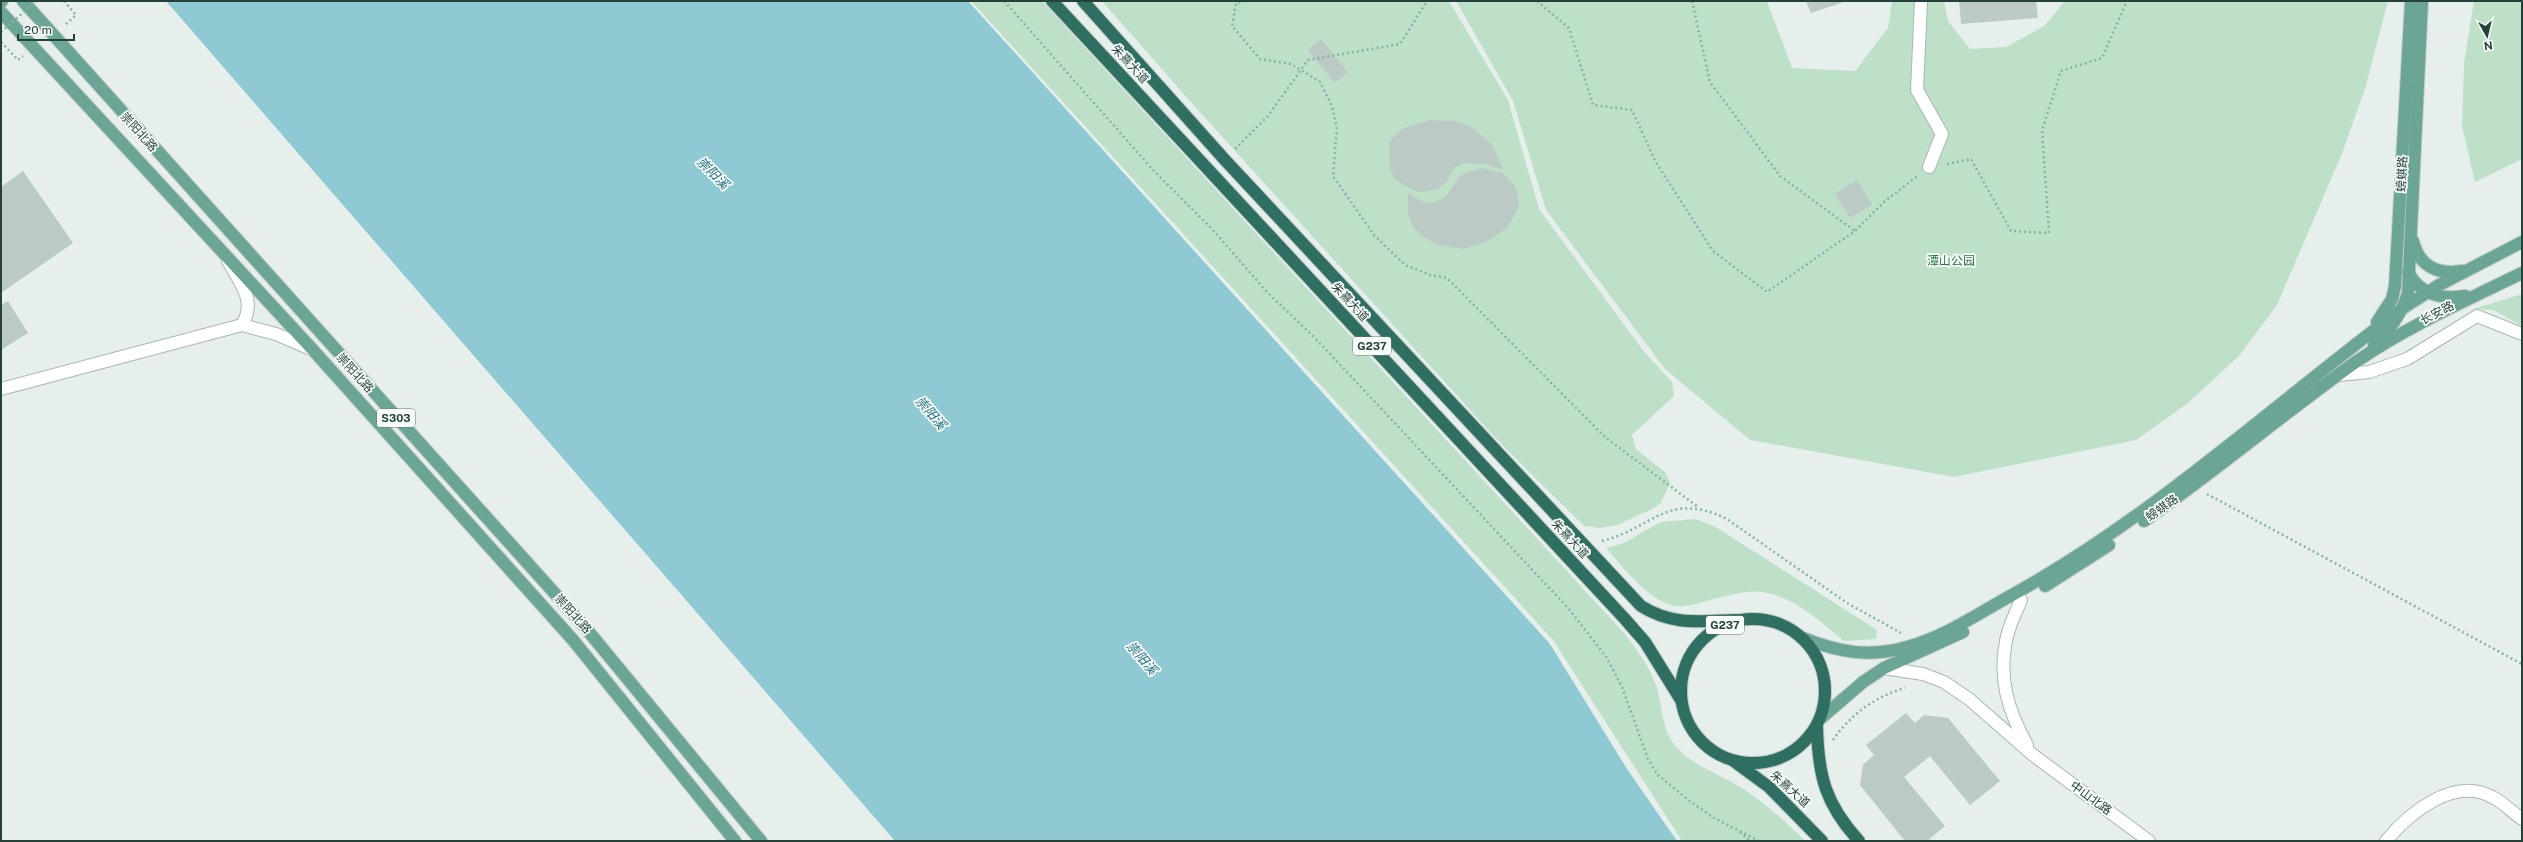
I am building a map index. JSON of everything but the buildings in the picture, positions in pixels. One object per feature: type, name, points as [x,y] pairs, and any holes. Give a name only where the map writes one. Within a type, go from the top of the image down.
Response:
[{"type":"highway","name":"朱熹大道","points":[[1052,1],[1624,618],[1645,642],[1681,700]]},
{"type":"highway","name":"朱熹大道","points":[[1083,1],[1225,160],[1641,606],[1658,616],[1674,620],[1736,620]]},
{"type":"highway","name":"G237","points":[[1754,618],[1772,621],[1788,627],[1803,638],[1814,652],[1822,667],[1826,684],[1825,702],[1818,723],[1802,745],[1782,758],[1758,763],[1734,761],[1715,752],[1698,739],[1687,721],[1681,700],[1681,679],[1686,666],[1700,642],[1716,628],[1736,620],[1754,618]]},
{"type":"highway","name":"朱熹大道","points":[[1818,723],[1818,758],[1823,785],[1832,807],[1859,841]]},
{"type":"highway","name":"朱熹大道","points":[[1734,761],[1769,787],[1822,841]]},
{"type":"main road","name":"崇阳北路","points":[[23,1],[584,626],[761,841]]},
{"type":"main road","name":"螃蜞路","points":[[2365,337],[2385,313],[2392,299],[2398,253],[2411,1]]},
{"type":"main road","points":[[2357,361],[2394,324],[2403,308],[2408,293],[2422,1]]},
{"type":"main road","name":"崇阳北路","points":[[1,12],[313,350],[573,640],[735,841]]},
{"type":"main road","points":[[2411,232],[2419,256],[2429,268],[2444,272],[2471,269]]},
{"type":"main road","name":"长安路","points":[[2365,337],[2403,308],[2428,292],[2522,242]]},
{"type":"main road","points":[[2398,253],[2414,282],[2428,292],[2455,298],[2473,295]]},
{"type":"main road","name":"长安路","points":[[2357,361],[2416,324],[2473,295],[2522,273]]},
{"type":"main road","points":[[1818,723],[1863,682],[1884,668],[1953,633],[2030,586],[2150,507],[2365,337]]},
{"type":"main road","name":"螃蜞路","points":[[1953,633],[2021,600],[2083,563],[2193,486],[2357,361]]},
{"type":"main road","points":[[1803,638],[1832,650],[1865,654],[1907,647],[1927,639],[1953,633]]},
{"type":"street","points":[[1921,1],[1917,90],[1942,134],[1929,167]]},
{"type":"street","points":[[223,253],[246,294],[249,307],[248,316],[242,326]]},
{"type":"street","points":[[2339,375],[2369,372],[2407,359],[2477,316],[2522,334]]},
{"type":"street","points":[[1,389],[242,326],[276,334],[313,350]]},
{"type":"street","points":[[2021,600],[2006,641],[2004,687],[2012,718],[2032,755]]},
{"type":"street","name":"中山北路","points":[[1884,668],[1923,674],[1944,682],[1969,699],[2032,755],[2146,840]]},
{"type":"street","points":[[2386,841],[2416,812],[2446,796],[2460,792],[2478,792],[2492,796],[2522,819]]},
{"type":"path","points":[[1,32],[36,1]]},
{"type":"path","points":[[64,1],[76,15]]},
{"type":"path","points":[[1004,1],[1154,171],[1212,229],[1267,292],[1320,344],[1569,609],[1591,636],[1616,675],[1648,759],[1658,774],[1687,799],[1714,818],[1759,841]]},
{"type":"path","points":[[1245,1],[1236,3],[1232,26],[1260,59],[1291,64],[1320,82],[1332,106],[1337,128],[1333,176],[1374,236],[1405,265],[1430,276],[1447,278],[1604,437],[1698,507],[1727,519],[1847,603],[1883,624],[1904,634],[1927,639]]},
{"type":"path","points":[[1225,160],[1268,116],[1308,60],[1400,44],[1428,1]]},
{"type":"path","points":[[1537,1],[1569,28],[1594,105],[1632,110],[1655,160],[1713,251],[1767,292],[1855,231],[1885,201],[1929,167],[1971,159],[2011,231],[2049,233],[2042,130],[2061,71],[2102,58],[2127,1]]},
{"type":"path","points":[[1692,1],[1710,82],[1780,176],[1855,231]]},
{"type":"path","points":[[1,42],[18,60]]},
{"type":"path","points":[[2193,486],[2522,664]]},
{"type":"path","points":[[1580,540],[1600,542],[1619,537],[1660,514],[1698,507]]},
{"type":"path","points":[[1831,745],[1843,725],[1870,704],[1886,694],[1912,686]]},
{"type":"path","points":[[1736,829],[1750,841]]},
{"type":"green space","points":[[971,1],[1042,1],[1624,633],[1650,671],[1656,685],[1665,726],[1677,748],[1684,755],[1734,783],[1759,800],[1790,826],[1805,841],[1682,841],[1553,640]]},
{"type":"green space","points":[[1102,1],[1449,1],[1508,100],[1539,209],[1645,353],[1672,382],[1674,396],[1632,435],[1636,449],[1666,473],[1670,483],[1661,503],[1650,510],[1617,525],[1600,528],[1584,526],[1501,444],[1197,109]]},
{"type":"green space","name":"潭山公园","points":[[1456,1],[1767,1],[1792,68],[1855,71],[1888,28],[1892,1],[1944,1],[1948,21],[1970,49],[2006,47],[2044,26],[2065,1],[2388,1],[2365,89],[2341,156],[2277,305],[2239,356],[2188,403],[2136,440],[1954,477],[1750,440],[1665,369],[1546,210],[1513,101]]},
{"type":"green space","points":[[2474,1],[2522,1],[2522,159],[2475,182],[2462,126],[2464,63]]},
{"type":"green space","points":[[2522,294],[2522,326],[2493,310],[2473,309]]},
{"type":"green space","points":[[1696,519],[1714,526],[1877,630],[1876,639],[1844,641],[1806,610],[1773,594],[1749,592],[1713,599],[1688,606],[1673,605],[1662,601],[1640,586],[1606,548],[1624,543],[1660,522]]},
{"type":"water","name":"崇阳溪","points":[[166,1],[968,1],[1550,644],[1627,769],[1677,841],[895,841]]}]
